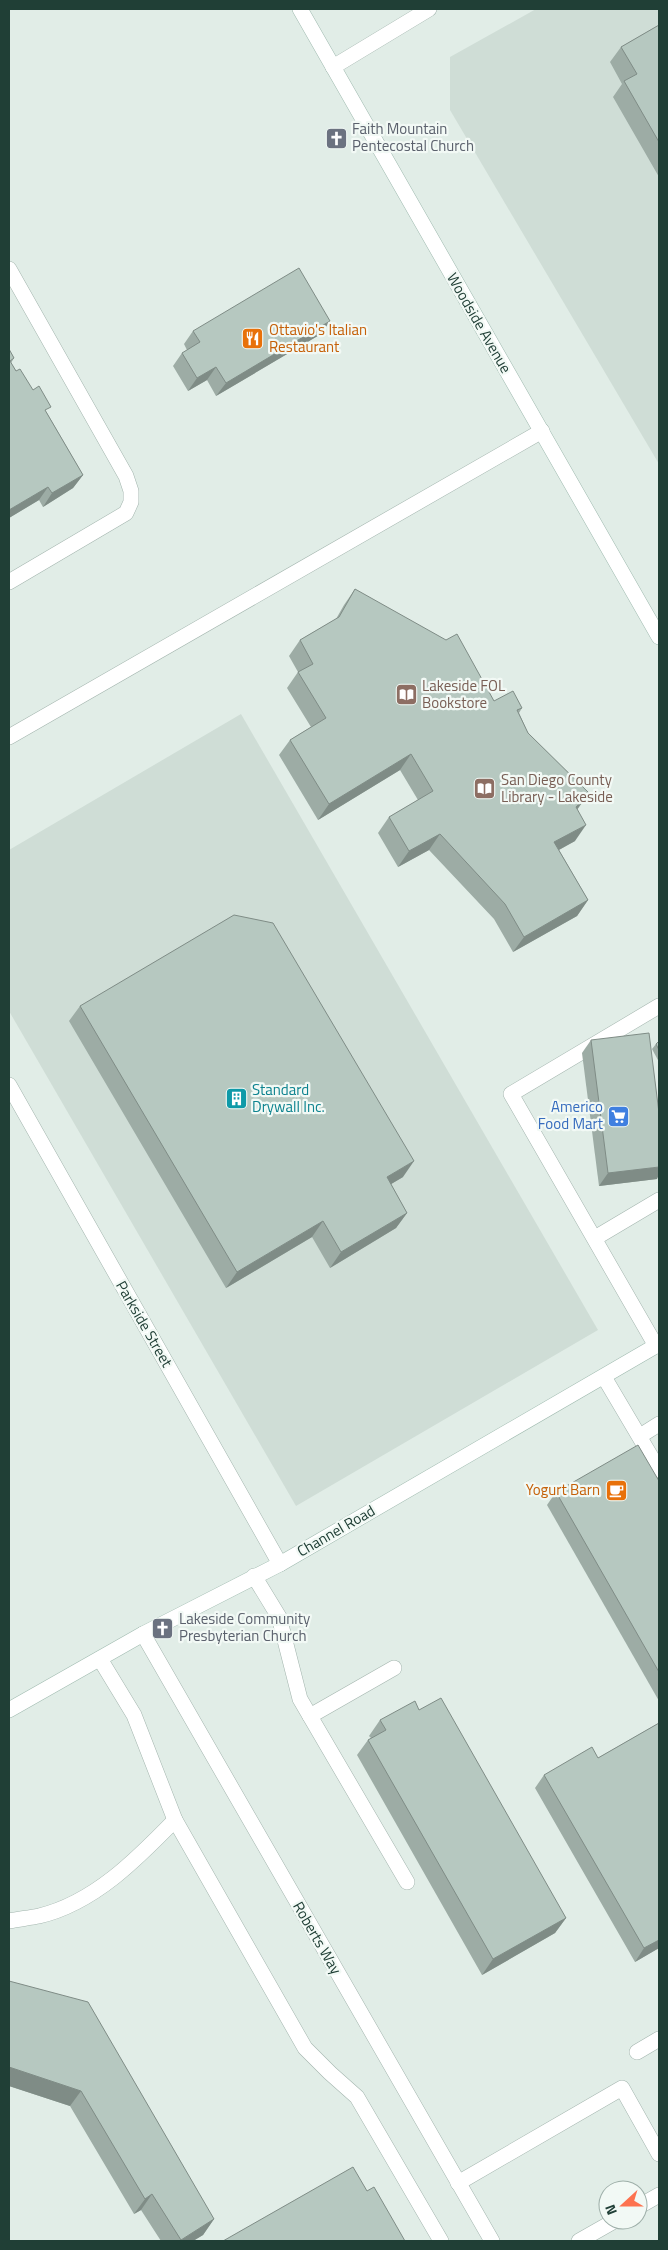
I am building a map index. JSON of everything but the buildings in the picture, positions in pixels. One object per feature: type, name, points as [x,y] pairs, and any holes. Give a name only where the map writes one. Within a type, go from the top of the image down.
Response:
[{"type":"main road","name":"Woodside Avenue","points":[[300,9],[659,637]]},
{"type":"main road","points":[[333,66],[429,9]]},
{"type":"main road","points":[[9,269],[116,458],[131,491],[132,502],[126,513],[9,582]]},
{"type":"main road","points":[[9,737],[542,431]]},
{"type":"main road","points":[[658,1345],[511,1094],[659,1006]]},
{"type":"main road","name":"Parkside Street","points":[[9,1085],[280,1564]]},
{"type":"main road","points":[[595,1238],[659,1200]]},
{"type":"main road","name":"Channel Road","points":[[9,1710],[143,1634],[280,1564],[658,1345]]},
{"type":"main road","points":[[604,1377],[659,1470]]},
{"type":"main road","points":[[640,1436],[659,1424]]},
{"type":"main road","points":[[254,1576],[279,1617],[300,1699],[407,1882]]},
{"type":"main road","name":"Roberts Way","points":[[143,1634],[492,2241]]},
{"type":"main road","points":[[100,1658],[134,1715],[175,1820],[305,2048],[357,2097],[441,2241]]},
{"type":"main road","points":[[310,1716],[394,1668]]},
{"type":"main road","points":[[9,1920],[40,1916],[68,1905],[97,1889],[139,1857],[175,1820]]},
{"type":"main road","points":[[637,2052],[659,2039]]},
{"type":"main road","points":[[458,2183],[622,2088],[659,2154]]},
{"type":"main road","points":[[648,2201],[659,2195]]},
{"type":"main road","points":[[579,2241],[598,2230]]},
{"type":"shaded area","points":[[536,9],[659,9],[659,464],[450,110],[450,57]]},
{"type":"shaded area","points":[[241,714],[598,1330],[296,1506],[9,1011],[9,850]]},
{"type":"place","name":"Faith Mountain Pentecostal Church","points":[[336,138]]},
{"type":"place","name":"Ottavio's Italian Restaurant","points":[[253,339]]},
{"type":"place","name":"Lakeside FOL Bookstore","points":[[406,695]]},
{"type":"place","name":"San Diego County Library - Lakeside","points":[[485,789]]},
{"type":"place","name":"Standard Drywall Inc.","points":[[236,1099]]},
{"type":"place","name":"Americo Food Mart","points":[[619,1116]]},
{"type":"place","name":"Yogurt Barn","points":[[616,1490]]},
{"type":"place","name":"Lakeside Community Presbyterian Church","points":[[163,1628]]}]
